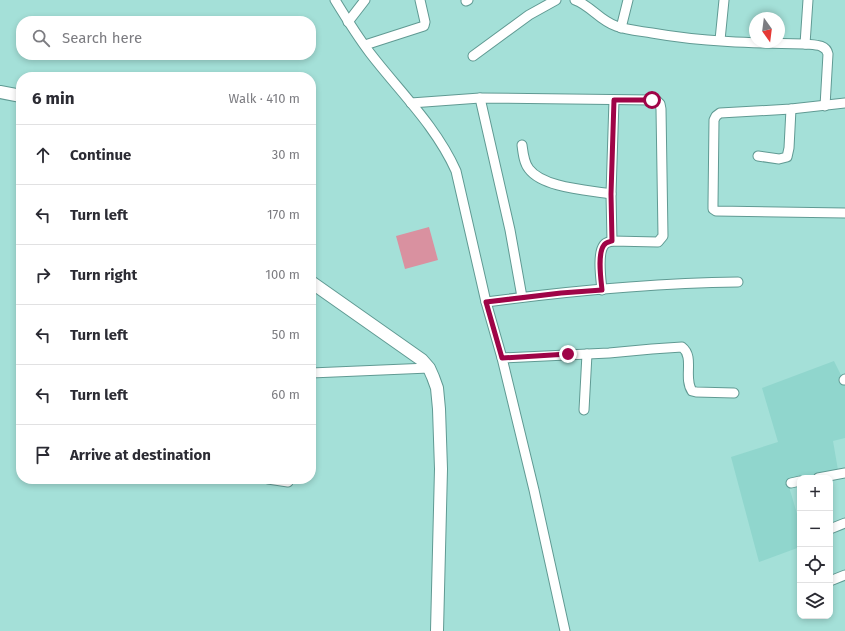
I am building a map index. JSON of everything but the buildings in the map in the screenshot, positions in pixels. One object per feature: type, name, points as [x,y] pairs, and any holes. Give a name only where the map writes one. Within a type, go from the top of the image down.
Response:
[{"type":"street","points":[[335,0],[364,45],[438,137],[456,171],[486,302],[502,358],[534,490],[565,631]]},
{"type":"street","points":[[348,22],[365,0]]},
{"type":"street","points":[[364,45],[424,26],[426,22],[420,0]]},
{"type":"street","points":[[574,0],[586,5],[608,22],[621,28],[678,38],[822,46],[827,50],[828,54],[825,106]]},
{"type":"street","points":[[621,28],[628,0]]},
{"type":"street","points":[[720,40],[724,0]]},
{"type":"street","points":[[805,44],[808,0]]},
{"type":"street","points":[[473,56],[551,1]]},
{"type":"street","points":[[0,92],[16,95]]},
{"type":"street","points":[[411,103],[480,98],[582,98],[657,101],[660,104],[661,109],[662,128],[663,236],[658,242],[612,241],[606,243],[602,247],[601,254],[602,290]]},
{"type":"street","points":[[480,98],[510,230],[522,297]]},
{"type":"street","points":[[612,241],[611,194],[614,100]]},
{"type":"street","points":[[845,103],[790,109],[725,111],[716,116],[714,125],[713,209],[720,212],[845,213]]},
{"type":"street","points":[[758,156],[780,159],[787,157],[789,148],[790,109]]},
{"type":"street","points":[[522,145],[526,164],[529,169],[546,181],[559,186],[611,194]]},
{"type":"street","points":[[486,302],[522,297],[669,284],[738,282]]},
{"type":"street","points":[[316,286],[422,360],[429,368],[437,388],[441,469],[437,631]]},
{"type":"street","points":[[502,358],[682,347],[686,350],[688,355],[688,383],[692,391],[734,393]]},
{"type":"street","points":[[584,410],[587,354]]},
{"type":"street","points":[[316,373],[429,368]]},
{"type":"street","points":[[833,475],[845,473]]},
{"type":"street","points":[[833,528],[845,523]]},
{"type":"street","points":[[833,579],[845,575]]},
{"type":"shaded area","points":[[429,227],[438,260],[405,269],[396,236]]},
{"type":"shaded area","points":[[834,361],[845,383],[845,438],[833,441],[838,470],[812,475],[797,475],[797,478],[787,480],[797,514],[797,548],[759,562],[731,457],[778,442],[762,388]]},
{"type":"route","points":[[568,354],[502,358],[486,302],[522,297],[602,290],[600,269],[602,247],[606,243],[612,241],[611,194],[614,100],[652,100]]}]
